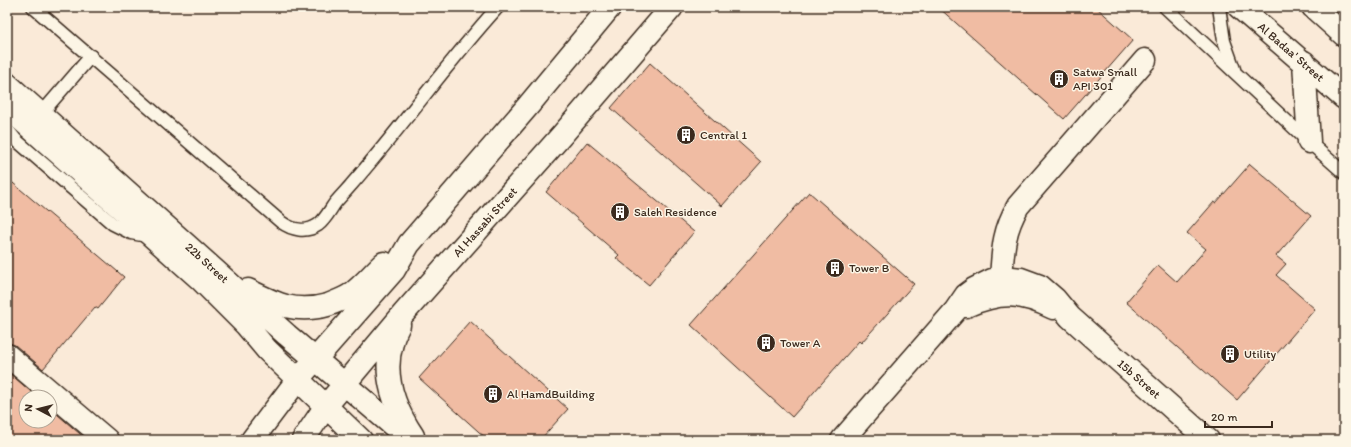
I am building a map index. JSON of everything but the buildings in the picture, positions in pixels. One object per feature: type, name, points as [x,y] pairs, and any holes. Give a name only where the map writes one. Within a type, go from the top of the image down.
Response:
[{"type":"street","points":[[252,440],[298,379],[394,270],[409,244],[528,106],[610,7]]},
{"type":"street","name":"Al Hassabi Street","points":[[303,440],[326,406],[404,312],[562,135],[672,7]]},
{"type":"street","name":"Al Badaa' Street","points":[[1239,7],[1344,98]]},
{"type":"street","points":[[1313,7],[1343,33]]},
{"type":"street","points":[[1001,279],[1004,241],[1012,217],[1018,206],[1145,60]]},
{"type":"street","points":[[1304,62],[1309,142]]},
{"type":"street","name":"22b Street","points":[[7,84],[224,278],[410,440]]},
{"type":"street","name":"22b Street","points":[[7,107],[219,297],[267,350],[361,440]]},
{"type":"street","points":[[224,278],[275,303],[289,308],[311,309],[337,302],[350,295],[393,255],[409,244]]},
{"type":"street","name":"15b Street","points":[[842,440],[955,311],[966,295],[992,280],[1001,279],[1021,279],[1040,286],[1055,299],[1070,317],[1208,440]]},
{"type":"street","name":"15b Street","points":[[955,311],[985,298],[1008,295],[1032,298],[1070,317]]},
{"type":"street","points":[[404,312],[392,343],[388,367],[391,389],[398,410],[416,440]]},
{"type":"street","points":[[7,355],[107,440]]},
{"type":"lane","points":[[34,7],[281,222],[296,229],[304,230],[319,224],[374,160],[475,32],[498,7]]},
{"type":"lane","points":[[1165,7],[1344,173]]},
{"type":"lane","points":[[1219,7],[1224,41],[1236,74]]},
{"type":"lane","points":[[41,114],[91,56]]},
{"type":"lane","points":[[7,130],[16,140],[113,224],[131,233],[151,236]]},
{"type":"place","name":"Satwa Small API 301","points":[[1059,79]]},
{"type":"place","name":"Central 1","points":[[686,135]]},
{"type":"place","name":"Saleh Residence","points":[[620,212]]},
{"type":"place","name":"Tower B","points":[[835,268]]},
{"type":"place","name":"Tower A","points":[[766,343]]},
{"type":"place","name":"Utility","points":[[1230,354]]},
{"type":"place","name":"Al HamdBuilding","points":[[493,394]]}]
